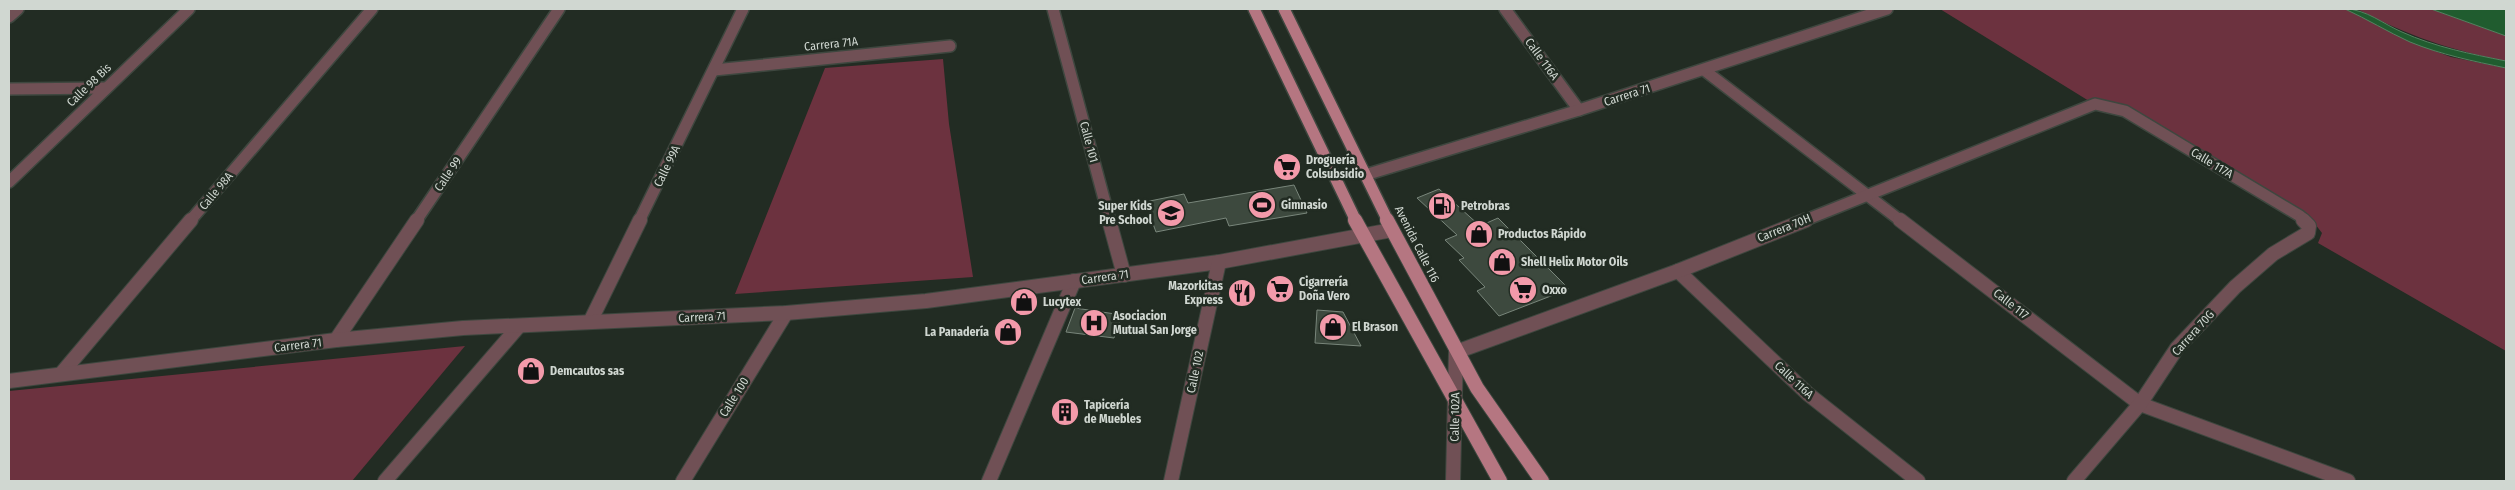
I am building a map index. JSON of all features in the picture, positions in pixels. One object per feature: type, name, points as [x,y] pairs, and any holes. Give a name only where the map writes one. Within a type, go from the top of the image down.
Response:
[{"type":"main road","points":[[1254,9],[1363,236],[1478,445],[1500,481]]},
{"type":"main road","name":"Avenida Calle 116","points":[[1284,9],[1392,230],[1456,352],[1477,388],[1542,481]]},
{"type":"street","points":[[9,17],[18,9]]},
{"type":"street","name":"Calle 98 Bis","points":[[9,182],[189,9]]},
{"type":"street","name":"Calle 98A","points":[[61,374],[372,9]]},
{"type":"street","name":"Calle 99","points":[[336,340],[559,9]]},
{"type":"street","name":"Calle 99A","points":[[590,322],[743,9]]},
{"type":"street","name":"Calle 101","points":[[1053,9],[1124,275]]},
{"type":"street","name":"Calle 116A","points":[[1505,9],[1579,110]]},
{"type":"street","name":"Carrera 71","points":[[1365,175],[1579,110],[1887,9]]},
{"type":"street","name":"Carrera 71A","points":[[714,70],[950,46]]},
{"type":"street","name":"Calle 117","points":[[1704,70],[1869,194],[2140,404],[2348,481]]},
{"type":"street","points":[[9,89],[106,88]]},
{"type":"street","name":"Carrera 70H","points":[[1456,352],[1678,271],[2095,104],[2110,106]]},
{"type":"street","name":"Calle 117A","points":[[2110,106],[2125,110],[2292,211],[2309,226]]},
{"type":"street","name":"Carrera 70G","points":[[2074,481],[2140,404],[2177,348],[2222,301],[2273,254],[2308,233],[2309,226]]},
{"type":"street","name":"Carrera 71","points":[[9,381],[336,340],[519,326],[786,313],[926,301],[1219,262],[1392,230]]},
{"type":"street","name":"Calle 102","points":[[1171,481],[1219,262]]},
{"type":"street","name":"Calle 116A","points":[[1678,271],[1808,394],[1918,481]]},
{"type":"street","points":[[989,481],[1074,281]]},
{"type":"street","name":"Calle 100","points":[[683,481],[786,313]]},
{"type":"street","points":[[385,481],[519,326]]},
{"type":"street","name":"Calle 102A","points":[[1453,481],[1456,352]]},
{"type":"shaded area","points":[[1940,9],[2345,9],[2451,57],[2506,68],[2506,351],[2318,243],[2322,233],[2312,220],[2132,110],[2108,101],[2089,101]]},
{"type":"shaded area","points":[[2345,9],[2360,11],[2427,42],[2466,53],[2506,61],[2506,68],[2422,47]]},
{"type":"shaded area","points":[[2357,9],[2431,9],[2506,36],[2506,61],[2465,52],[2412,35]]},
{"type":"shaded area","points":[[2431,9],[2506,9],[2506,36]]},
{"type":"shaded area","points":[[943,59],[949,124],[973,277],[735,294],[825,68]]},
{"type":"shaded area","points":[[465,346],[352,481],[9,481],[9,391]]},
{"type":"building","points":[[1294,185],[1307,213],[1229,226],[1226,218],[1156,232],[1145,202],[1184,194],[1188,203]]},
{"type":"building","points":[[1439,189],[1480,226],[1498,218],[1569,289],[1499,316],[1477,291],[1485,287],[1459,260],[1464,258],[1445,240],[1457,235],[1417,198]]},
{"type":"building","name":"Asociacion Mutual San Jorge","points":[[1075,308],[1122,315],[1114,338],[1066,332]]},
{"type":"building","name":"El Brason","points":[[1317,310],[1343,312],[1361,346],[1315,343]]},
{"type":"place","name":"Droguería Colsubsidio","points":[[1287,167]]},
{"type":"place","name":"Gimnasio","points":[[1262,205]]},
{"type":"place","name":"Petrobras","points":[[1442,206]]},
{"type":"place","name":"Super Kids Pre School","points":[[1171,213]]},
{"type":"place","name":"Productos Rápido","points":[[1479,234]]},
{"type":"place","name":"Shell Helix Motor Oils","points":[[1502,262]]},
{"type":"place","name":"Cigarrería Doña Vero","points":[[1280,289]]},
{"type":"place","name":"Oxxo","points":[[1523,290]]},
{"type":"place","name":"Mazorkitas Express","points":[[1242,293]]},
{"type":"place","name":"Lucytex","points":[[1024,302]]},
{"type":"place","name":"Asociacion Mutual San Jorge","points":[[1094,323]]},
{"type":"place","name":"El Brason","points":[[1333,327]]},
{"type":"place","name":"La Panadería","points":[[1008,332]]},
{"type":"place","name":"Demcautos sas","points":[[531,371]]},
{"type":"place","name":"Tapicería de Muebles","points":[[1065,412]]}]
